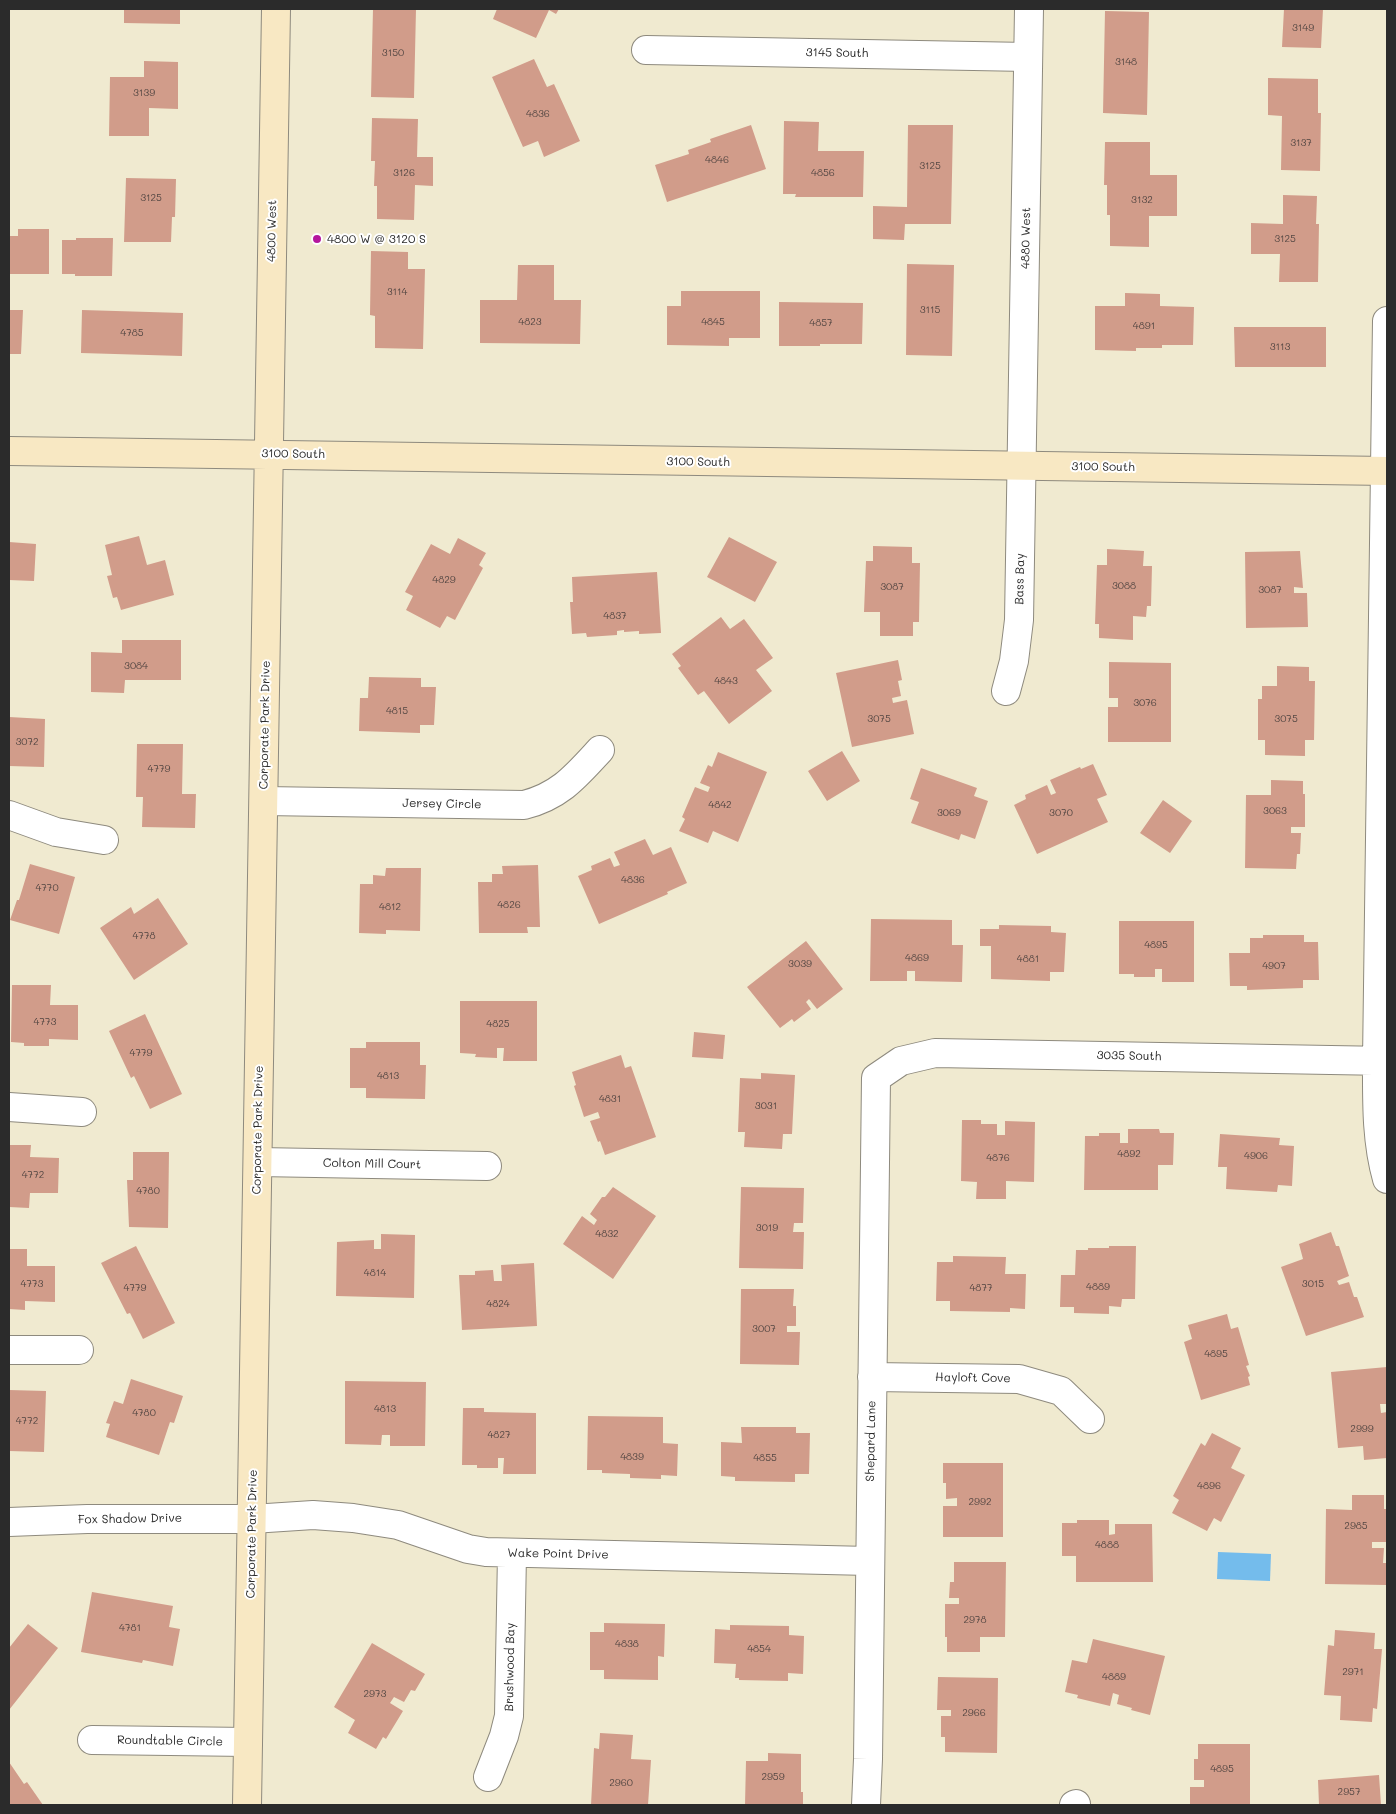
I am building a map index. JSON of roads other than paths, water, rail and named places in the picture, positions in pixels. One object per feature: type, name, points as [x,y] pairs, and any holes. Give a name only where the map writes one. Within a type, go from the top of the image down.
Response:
[{"type":"main road","name":"4800 West","points":[[268,454],[276,9]]},
{"type":"main road","name":"3100 South","points":[[9,451],[1386,471]]},
{"type":"main road","name":"Corporate Park Drive","points":[[247,1805],[268,454]]},
{"type":"street","name":"4880 West","points":[[1022,466],[1029,9]]},
{"type":"street","name":"3145 South","points":[[646,50],[1028,57]]},
{"type":"street","points":[[1387,320],[1382,1061],[1379,1130],[1387,1179]]},
{"type":"street","name":"Bass Bay","points":[[1006,691],[1014,661],[1019,620],[1022,466]]},
{"type":"street","name":"Jersey Circle","points":[[264,801],[524,805],[540,801],[555,793],[570,782],[600,750]]},
{"type":"street","points":[[9,815],[56,832],[104,840]]},
{"type":"street","name":"3035 South","points":[[876,1078],[901,1062],[935,1053],[1382,1061]]},
{"type":"street","name":"Shepard Lane","points":[[866,1805],[876,1078]]},
{"type":"street","points":[[9,1107],[82,1112]]},
{"type":"street","name":"Colton Mill Court","points":[[258,1162],[487,1166]]},
{"type":"street","points":[[9,1350],[79,1350]]},
{"type":"street","name":"Hayloft Cove","points":[[872,1377],[1019,1379],[1061,1391],[1090,1419]]},
{"type":"street","name":"Wake Point Drive","points":[[252,1519],[314,1515],[353,1518],[398,1525],[468,1549],[512,1554],[869,1561]]},
{"type":"street","name":"Fox Shadow Drive","points":[[9,1522],[87,1519],[252,1519]]},
{"type":"street","name":"Brushwood Bay","points":[[488,1777],[504,1736],[509,1716],[512,1554]]},
{"type":"street","name":"Roundtable Circle","points":[[92,1740],[248,1742]]},
{"type":"water","points":[[1218,1552],[1271,1554],[1270,1581],[1217,1579]]},
{"type":"place","name":"4800 W @ 3120 S","points":[[317,239]]}]
